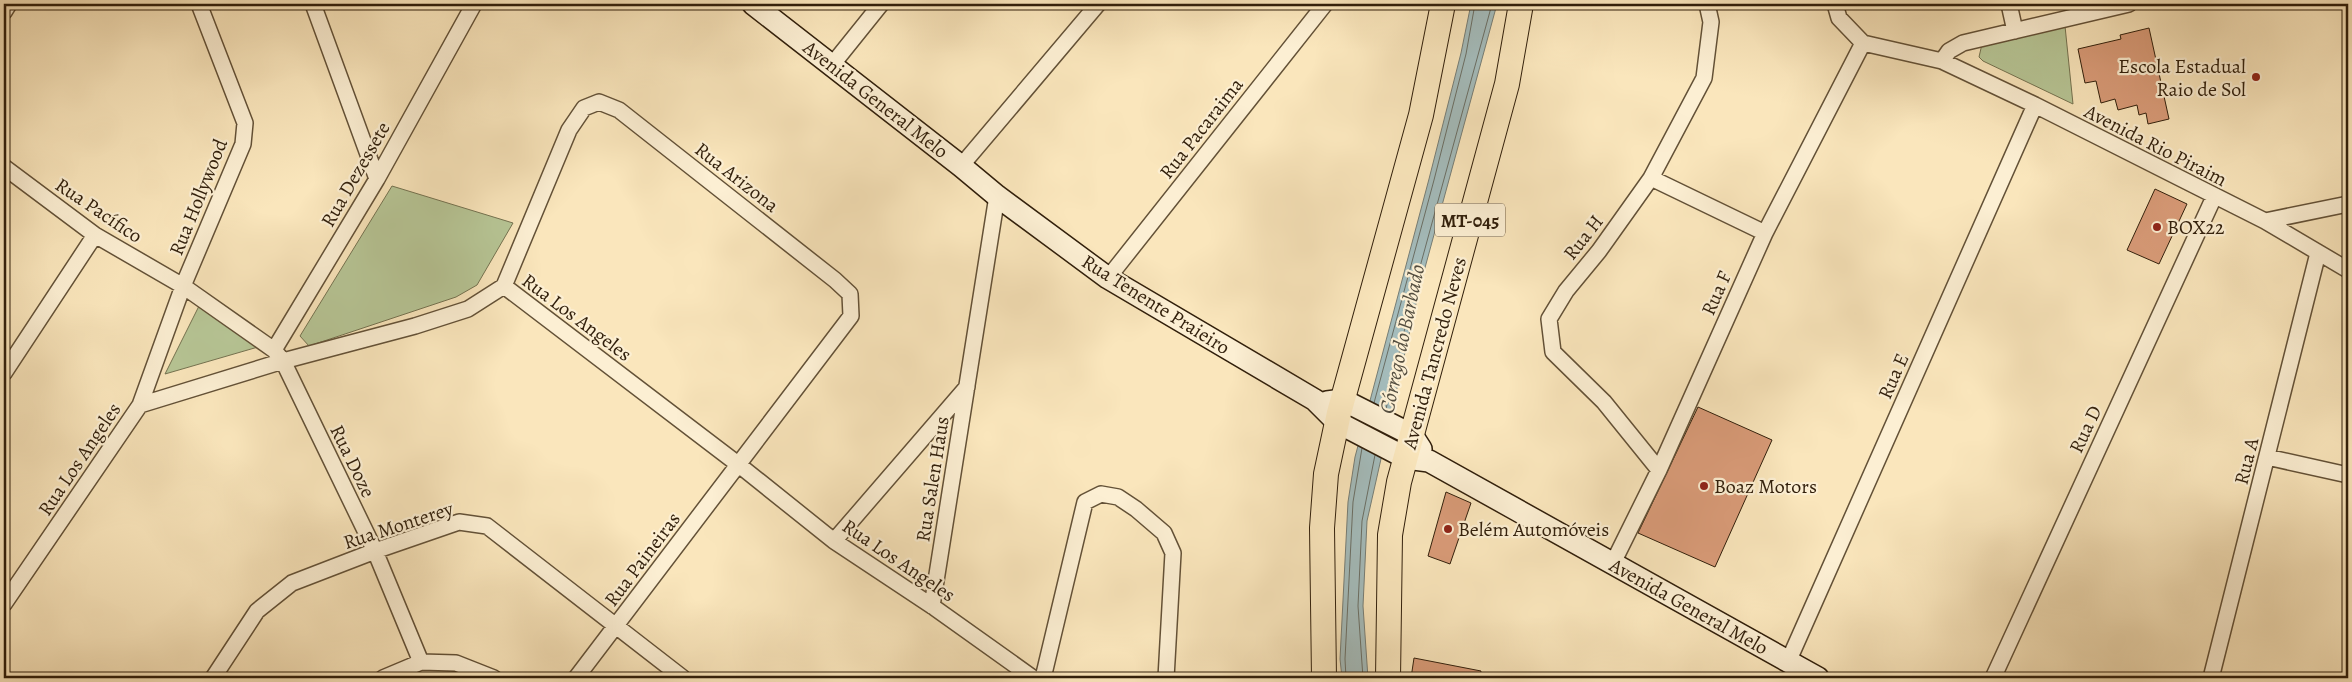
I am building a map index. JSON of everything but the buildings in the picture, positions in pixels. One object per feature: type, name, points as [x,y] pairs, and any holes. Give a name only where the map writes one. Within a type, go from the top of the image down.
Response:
[{"type":"main road","name":"Avenida General Melo","points":[[753,4],[997,196]]},
{"type":"main road","points":[[1324,678],[1322,528],[1326,474],[1344,426],[1339,403],[1421,115],[1443,4]]},
{"type":"main road","name":"Avenida Tancredo Neves","points":[[1388,678],[1390,535],[1398,454],[1407,432],[1506,84],[1521,4]]},
{"type":"main road","name":"Rua Tenente Praieiro","points":[[997,196],[1108,278],[1339,403],[1407,432]]},
{"type":"main road","points":[[1344,426],[1398,454]]},
{"type":"main road","name":"Avenida General Melo","points":[[1407,432],[1429,462]]},
{"type":"main road","name":"Avenida General Melo","points":[[1398,454],[1429,462],[1818,678]]},
{"type":"street","points":[[4,12],[9,4]]},
{"type":"street","name":"Rua Hollywood","points":[[140,405],[183,286],[243,144],[245,123],[199,4]]},
{"type":"street","points":[[314,4],[377,179]]},
{"type":"street","name":"Rua Dezessete","points":[[278,355],[474,4]]},
{"type":"street","points":[[832,65],[881,4]]},
{"type":"street","points":[[961,166],[1098,4]]},
{"type":"street","name":"Rua Pacaraima","points":[[1108,278],[1325,4]]},
{"type":"street","name":"Rua H","points":[[1659,470],[1604,402],[1554,352],[1549,319],[1566,291],[1599,251],[1651,178],[1704,78],[1711,22],[1707,4]]},
{"type":"street","points":[[1835,4],[1839,18],[1863,43]]},
{"type":"street","points":[[2009,4],[2015,31]]},
{"type":"street","points":[[1942,61],[1949,51],[1963,44],[2129,4]]},
{"type":"street","name":"Avenida Rio Piraim","points":[[1863,43],[1942,61],[2035,105],[2214,197],[2265,221],[2348,270]]},
{"type":"street","name":"Rua F","points":[[1613,563],[1659,470],[1765,233],[1863,43]]},
{"type":"street","name":"Rua Arizona","points":[[504,286],[569,130],[584,108],[599,102],[619,110],[850,294],[851,316],[739,465]]},
{"type":"street","name":"Rua E","points":[[1788,662],[2035,105]]},
{"type":"street","name":"Rua Pacífico","points":[[4,167],[95,235],[183,286],[278,355]]},
{"type":"street","points":[[1651,178],[1765,233]]},
{"type":"street","name":"Rua Salen Haus","points":[[932,606],[997,196]]},
{"type":"street","name":"Rua D","points":[[1993,678],[2214,197]]},
{"type":"street","points":[[2265,221],[2348,204]]},
{"type":"street","points":[[4,374],[95,235]]},
{"type":"street","name":"Rua A","points":[[2211,678],[2318,253]]},
{"type":"street","name":"Rua Los Angeles","points":[[4,604],[140,405],[278,355],[415,326],[459,312],[504,286],[739,465],[834,541],[932,606],[1033,678]]},
{"type":"street","name":"Rua Doze","points":[[278,355],[374,551],[422,662]]},
{"type":"street","name":"Rua Salen Haus","points":[[834,541],[967,387]]},
{"type":"street","points":[[2268,457],[2348,475]]},
{"type":"street","name":"Rua Paineiras","points":[[576,678],[739,465]]},
{"type":"street","points":[[1043,678],[1085,502],[1101,494],[1118,497],[1136,509],[1164,533],[1173,553],[1166,678]]},
{"type":"street","name":"Rua Monterey","points":[[213,678],[257,611],[292,583],[374,551],[459,522],[487,526],[683,678]]},
{"type":"street","points":[[383,678],[422,662],[456,663],[494,678]]},
{"type":"green space","points":[[2065,26],[2073,104],[1983,61],[1979,57],[1982,44]]},
{"type":"green space","points":[[392,186],[513,223],[477,285],[456,297],[309,346],[300,336]]},
{"type":"green space","points":[[200,304],[258,347],[165,374]]},
{"type":"water","name":"Córrego do Barbado","points":[[1471,4],[1497,4],[1420,286],[1367,521],[1363,606],[1368,678],[1342,678],[1340,659],[1348,502],[1355,457],[1429,179],[1461,53]]},
{"type":"place","name":"Escola Estadual Raio de Sol","points":[[2256,77]]},
{"type":"place","name":"BOX22","points":[[2157,227]]},
{"type":"place","name":"Boaz Motors","points":[[1704,486]]},
{"type":"place","name":"Belém Automóveis","points":[[1448,529]]}]
